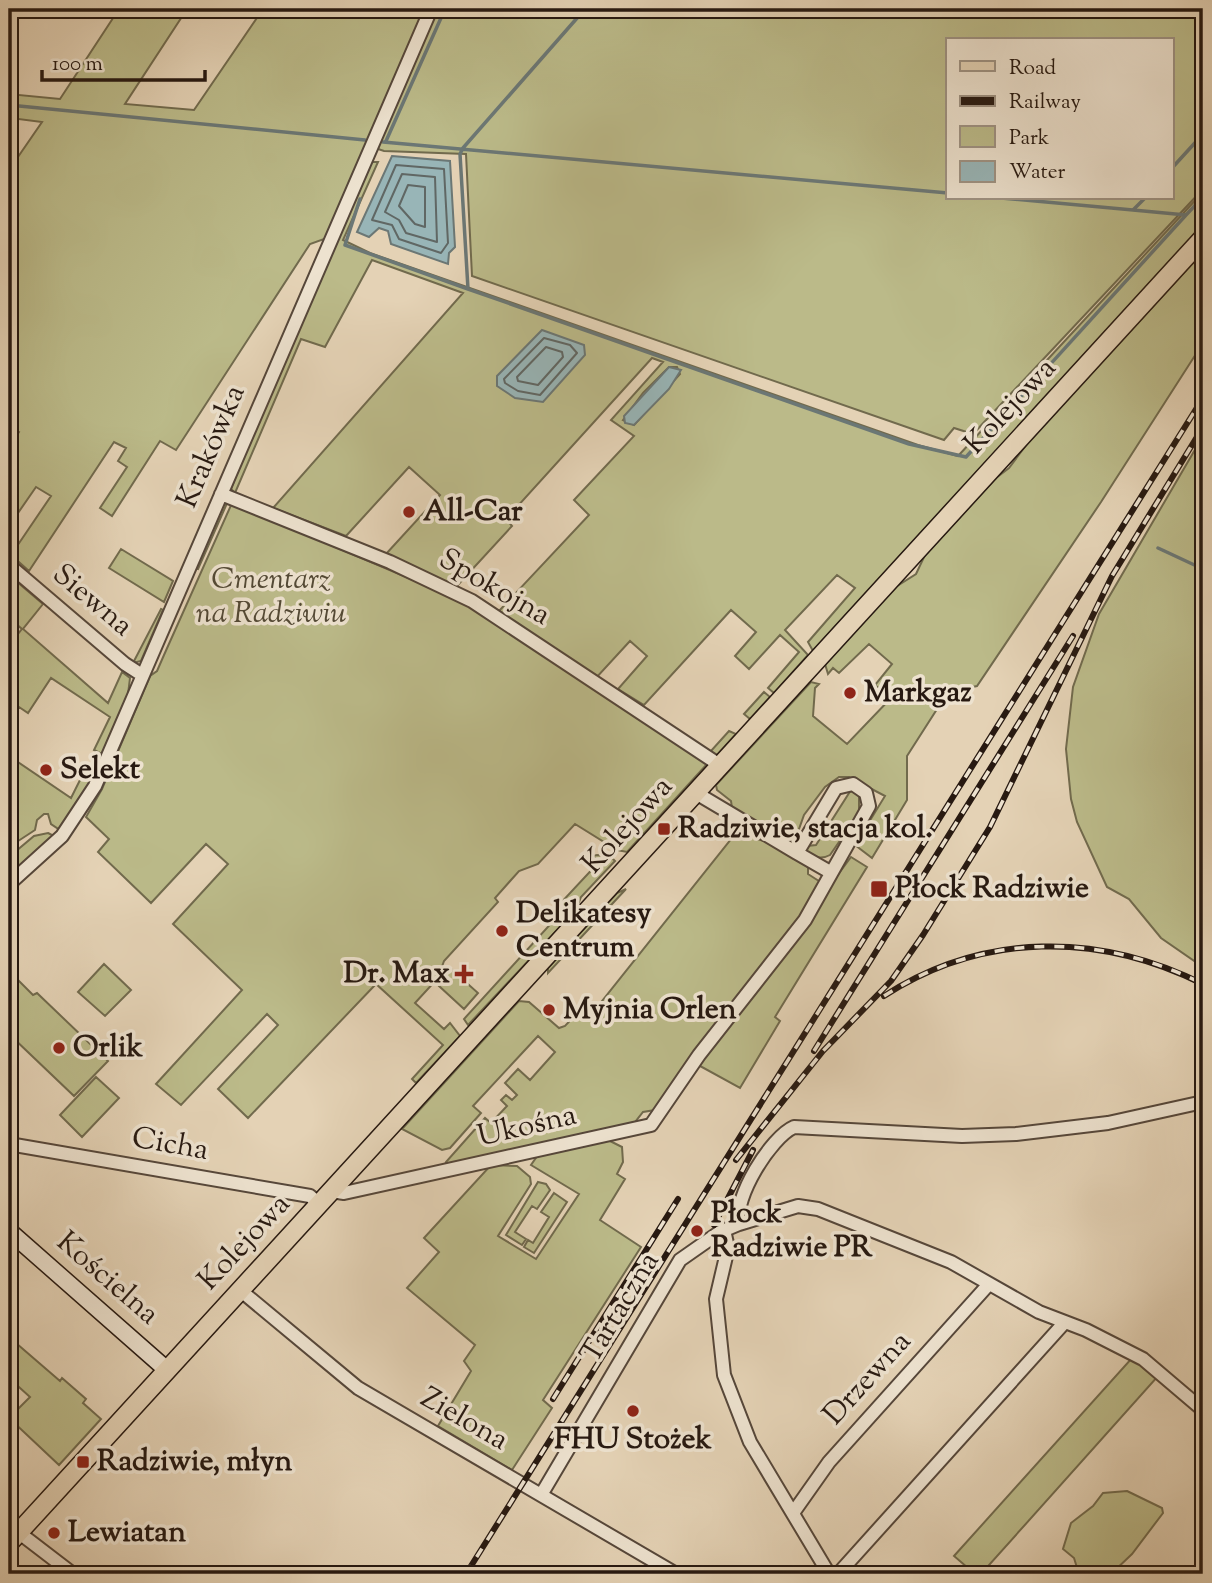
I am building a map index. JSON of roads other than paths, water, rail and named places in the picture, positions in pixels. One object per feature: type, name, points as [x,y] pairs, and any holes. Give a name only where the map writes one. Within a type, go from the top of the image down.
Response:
[{"type":"main road","name":"Kolejowa","points":[[11,1534],[167,1370],[1203,238]]},
{"type":"main road","name":"Kościelna","points":[[9,1231],[167,1370]]},
{"type":"street","name":"Krakówka","points":[[9,884],[62,836],[85,805],[431,9]]},
{"type":"street","name":"Spokojna","points":[[221,494],[390,562],[472,601],[720,766]]},
{"type":"street","name":"Siewna","points":[[9,565],[125,664],[142,674]]},
{"type":"street","name":"Ukośna","points":[[325,1198],[638,1131],[651,1125],[699,1055],[805,920],[869,806],[866,793],[853,784],[841,785],[832,792],[797,853]]},
{"type":"street","points":[[696,793],[830,872]]},
{"type":"street","points":[[739,1224],[739,1211],[755,1171],[778,1138],[794,1127],[962,1136],[1016,1134],[1108,1123],[1203,1102]]},
{"type":"street","name":"Cicha","points":[[9,1144],[325,1198]]},
{"type":"street","name":"Tartaczna","points":[[541,1495],[673,1270],[690,1251],[724,1230],[798,1206],[811,1207],[930,1253],[1038,1312],[1143,1359],[1203,1410]]},
{"type":"street","points":[[724,1230],[729,1248],[716,1299],[724,1375],[750,1442],[829,1574]]},
{"type":"street","name":"Drzewna","points":[[793,1513],[829,1462],[989,1284]]},
{"type":"street","name":"Zielona","points":[[240,1290],[358,1388],[676,1574]]},
{"type":"street","points":[[838,1574],[1065,1322]]},
{"type":"street","points":[[11,1534],[72,1574]]},
{"type":"water","points":[[392,156],[450,161],[455,247],[449,253],[448,264],[391,244],[388,231],[379,228],[369,237],[357,232]]},
{"type":"water","points":[[542,330],[584,345],[585,355],[543,402],[515,398],[497,386],[497,376]]},
{"type":"water","points":[[669,367],[681,370],[669,389],[634,425],[625,423],[624,416]]},
{"type":"waterway","points":[[386,141],[445,9]]},
{"type":"waterway","points":[[360,199],[345,245],[468,289],[460,154],[585,9]]},
{"type":"waterway","points":[[9,105],[365,140]]},
{"type":"waterway","points":[[1174,166],[1203,134]]},
{"type":"waterway","points":[[383,142],[946,193]]},
{"type":"waterway","points":[[1186,215],[1203,197]]},
{"type":"waterway","points":[[1023,200],[1133,210],[1143,200]]},
{"type":"waterway","points":[[468,289],[909,444],[966,457],[1186,215],[1133,210]]},
{"type":"waterway","points":[[1158,548],[1203,569]]},
{"type":"railway","points":[[466,1574],[1203,398]]},
{"type":"railway","points":[[736,1160],[823,1051],[891,981],[923,935],[990,827],[1112,576],[1203,427]]},
{"type":"railway","points":[[814,1051],[1073,636]]},
{"type":"railway","points":[[884,996],[922,975],[961,960],[1001,950],[1042,946],[1082,948],[1123,955],[1163,967],[1203,984]]},
{"type":"railway","points":[[714,1225],[753,1150]]},
{"type":"railway","points":[[553,1399],[678,1199]]},
{"type":"place","name":"All-Car","points":[[409,512]]},
{"type":"place","name":"Markgaz","points":[[850,693]]},
{"type":"place","name":"Selekt","points":[[46,770]]},
{"type":"place","name":"Radziwie, stacja kol.","points":[[664,829]]},
{"type":"place","name":"Płock Radziwie","points":[[879,889]]},
{"type":"place","name":"Delikatesy Centrum","points":[[502,931]]},
{"type":"place","name":"Dr. Max","points":[[464,974]]},
{"type":"place","name":"Myjnia Orlen","points":[[549,1010]]},
{"type":"place","name":"Orlik","points":[[59,1048]]},
{"type":"place","name":"Płock Radziwie PR","points":[[697,1231]]},
{"type":"place","name":"FHU Stożek","points":[[633,1411]]},
{"type":"place","name":"Radziwie, młyn","points":[[83,1462]]},
{"type":"place","name":"Lewiatan","points":[[54,1533]]},
{"type":"park label","name":"Cmentarz na Radziwiu","points":[[271,597]]}]
